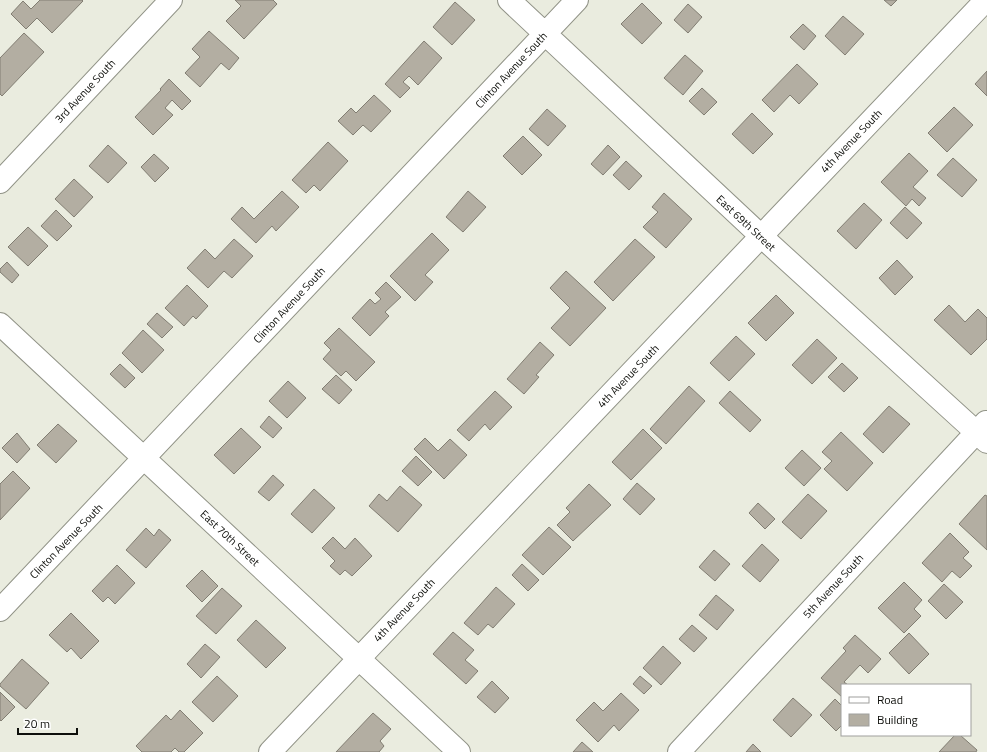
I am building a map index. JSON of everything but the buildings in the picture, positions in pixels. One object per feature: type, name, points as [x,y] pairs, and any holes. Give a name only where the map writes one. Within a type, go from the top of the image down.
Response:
[{"type":"street","name":"3rd Avenue South","points":[[0,182],[171,0]]},
{"type":"street","name":"East 69th Street","points":[[509,0],[544,35],[761,236],[984,432]]},
{"type":"street","name":"Clinton Avenue South","points":[[0,610],[577,0]]},
{"type":"street","name":"4th Avenue South","points":[[270,752],[986,0]]},
{"type":"street","name":"East 70th Street","points":[[0,324],[459,752]]},
{"type":"street","name":"5th Avenue South","points":[[679,752],[984,432]]}]
